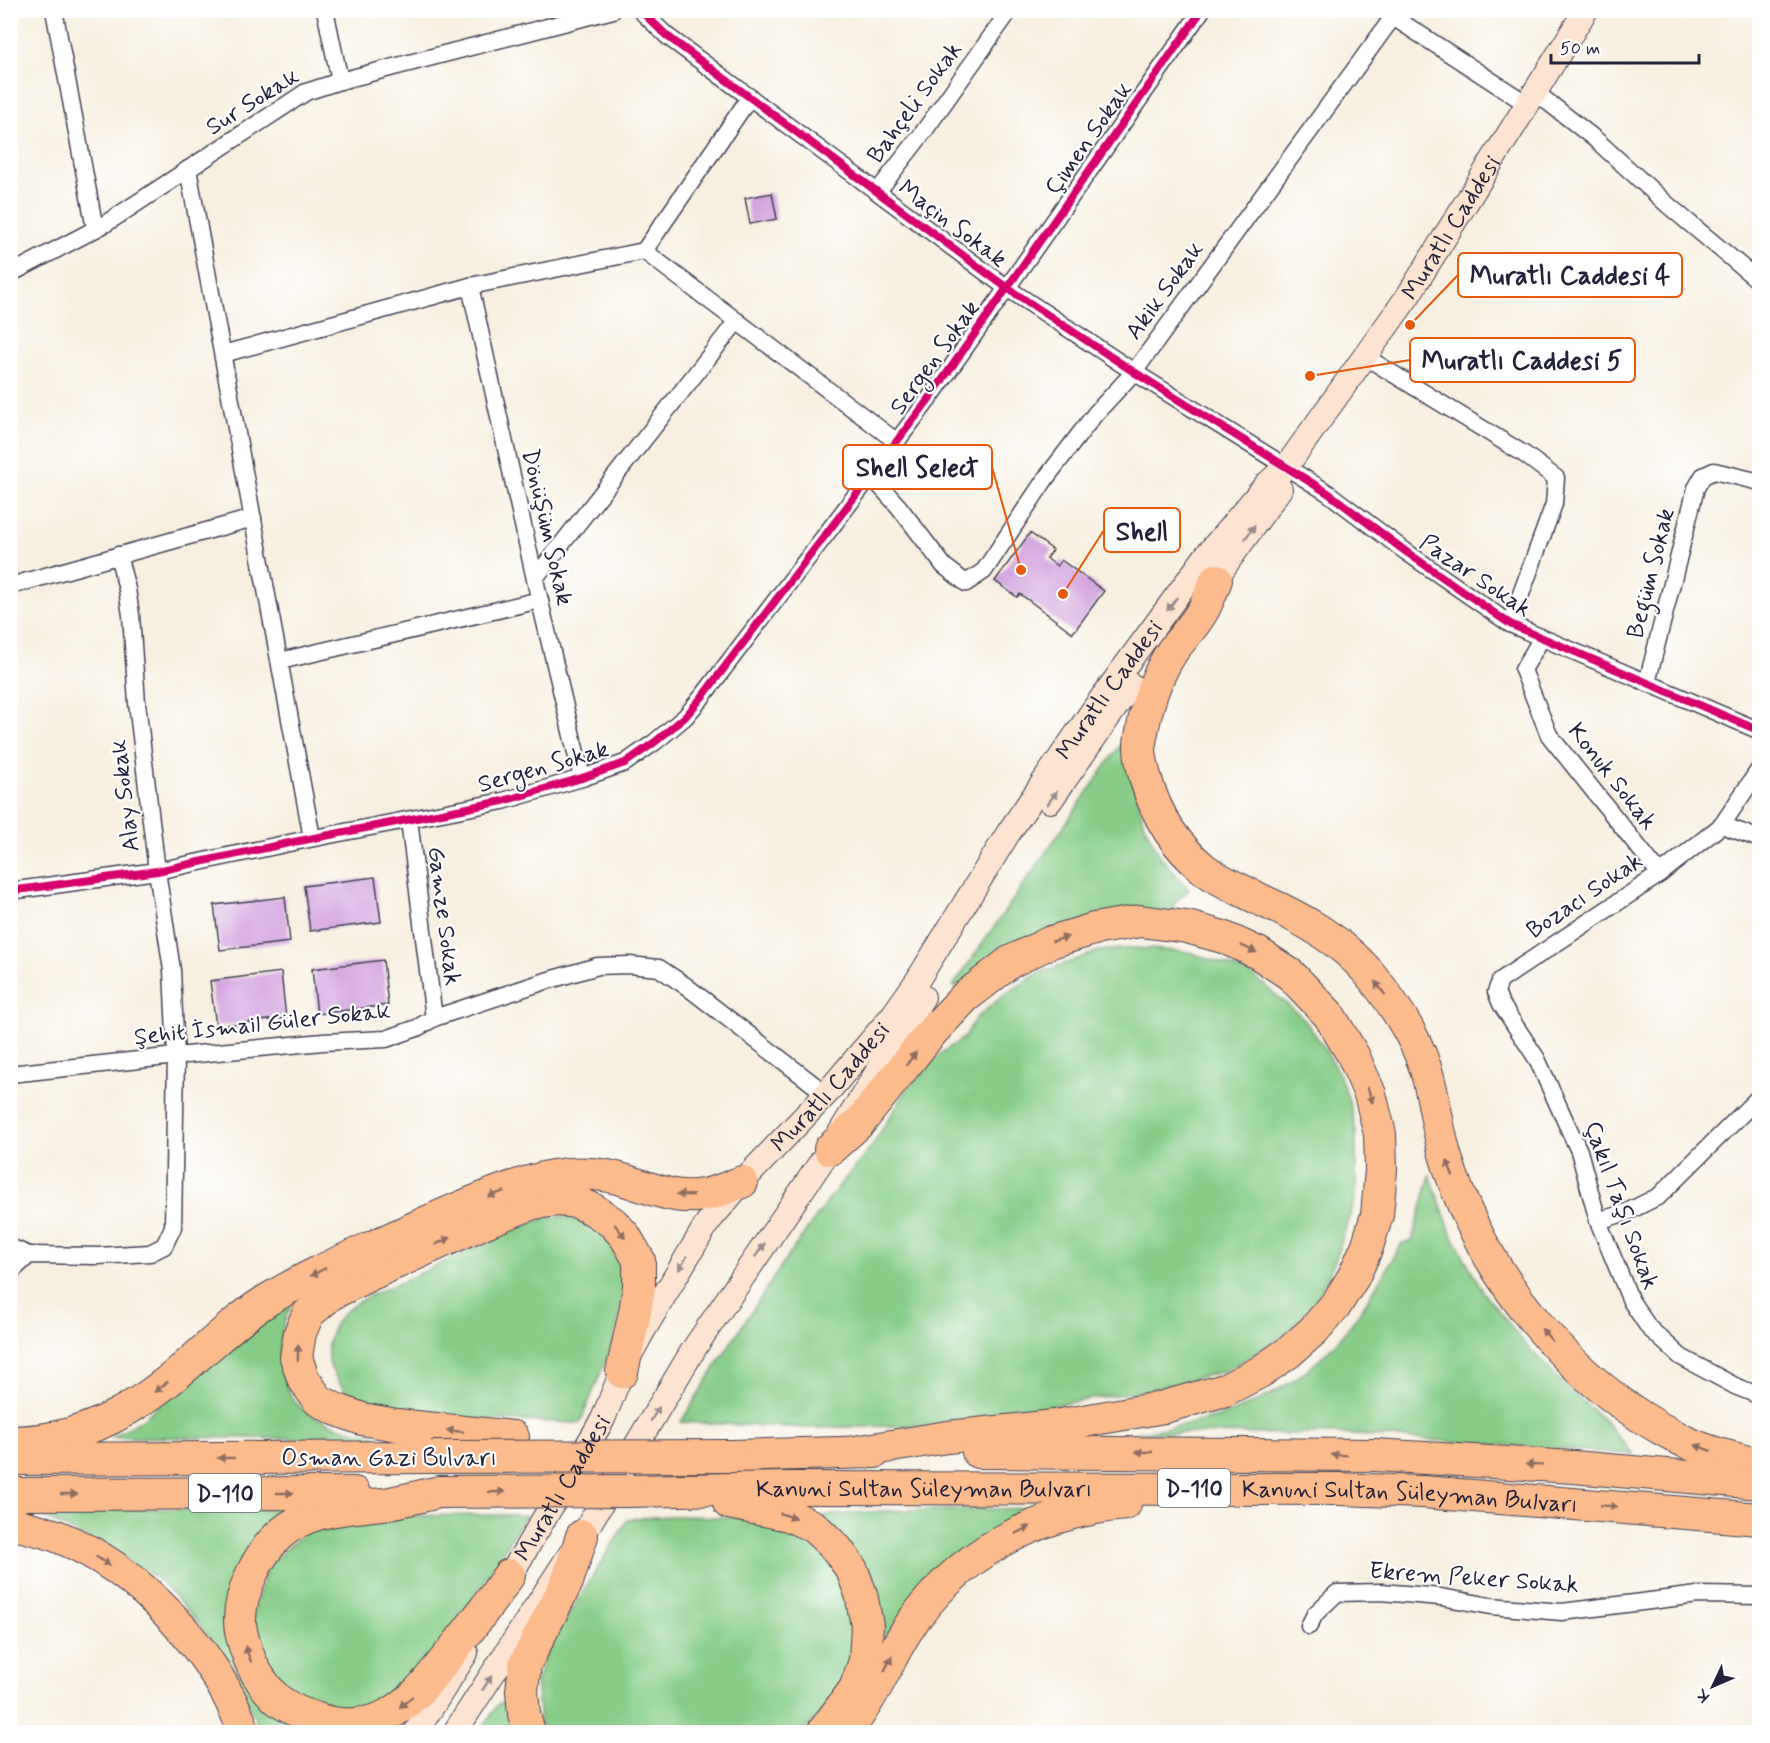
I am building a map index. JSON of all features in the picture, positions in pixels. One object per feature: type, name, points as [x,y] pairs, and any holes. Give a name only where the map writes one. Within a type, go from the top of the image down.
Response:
[{"type":"highway","points":[[1216,579],[1202,612],[1171,653],[1162,669],[1148,702],[1140,744],[1145,777],[1156,808],[1178,844],[1203,868],[1224,882],[1296,916],[1323,932],[1367,971],[1391,1002],[1410,1034],[1425,1068],[1445,1156],[1470,1218],[1494,1264],[1524,1307],[1550,1338],[1581,1370],[1615,1399],[1652,1423],[1691,1444],[1760,1465]]},
{"type":"highway","points":[[830,1149],[860,1122],[930,1034],[965,997],[1010,962],[1051,942],[1094,929],[1140,921],[1186,927],[1223,937],[1258,953],[1291,975],[1329,1015],[1353,1055],[1370,1094],[1380,1134],[1381,1170],[1377,1215],[1367,1247],[1354,1276],[1337,1303],[1314,1330],[1289,1352],[1260,1372],[1225,1390],[1164,1407],[1055,1426],[947,1437],[855,1452]]},
{"type":"highway","points":[[10,1442],[59,1437],[106,1422],[159,1389],[237,1322],[266,1301],[324,1269],[503,1191],[537,1179],[562,1174],[604,1175],[668,1195],[702,1196],[742,1182]]},
{"type":"highway","points":[[622,1372],[639,1286],[639,1260],[625,1236],[613,1223],[578,1202],[558,1200],[533,1203],[492,1219],[331,1294],[308,1314],[300,1333],[296,1357],[303,1378],[318,1400],[362,1419],[397,1425],[534,1439],[614,1438],[657,1441],[697,1447],[732,1456]]},
{"type":"highway","name":"Kanuni Sultan Süleyman Bulvarı","points":[[732,1456],[855,1452],[1179,1452],[1375,1455],[1573,1467],[1760,1483]]},
{"type":"highway","name":"Osman Gazi Bulvarı","points":[[10,1460],[732,1456]]},
{"type":"highway","name":"Kanuni Sultan Süleyman Bulvarı","points":[[627,1491],[788,1488],[1339,1489],[1423,1492],[1760,1519]]},
{"type":"highway","points":[[847,1732],[865,1706],[906,1631],[919,1612],[957,1572],[1002,1540],[1030,1526],[1098,1506],[1179,1498],[1217,1488]]},
{"type":"highway","points":[[627,1491],[737,1504],[789,1515],[814,1527],[837,1549],[852,1570],[861,1594],[867,1625],[865,1661],[855,1689],[823,1732]]},
{"type":"highway","name":"Osman Gazi Bulvarı","points":[[10,1494],[627,1491]]},
{"type":"highway","points":[[439,1492],[389,1503],[324,1511],[300,1521],[279,1536],[257,1562],[243,1594],[240,1621],[246,1651],[258,1677],[277,1699],[299,1713],[332,1724],[361,1724],[386,1716],[406,1704],[429,1680],[472,1627],[509,1575]]},
{"type":"highway","points":[[10,1523],[59,1537],[102,1559],[153,1597],[188,1634],[216,1675],[244,1732]]},
{"type":"highway","points":[[529,1732],[524,1714],[522,1691],[525,1664],[567,1582],[582,1536]]},
{"type":"main road","name":"Muratlı Caddesi","points":[[416,1732],[484,1623],[509,1575],[603,1419],[622,1372],[643,1330],[708,1222],[742,1182],[826,1094],[879,1032],[917,981],[1009,832],[1096,706],[1206,556],[1266,485],[1286,467],[1408,296],[1586,10]]},
{"type":"main road","name":"Muratlı Caddesi","points":[[455,1732],[582,1536],[695,1347],[830,1149],[1006,864],[1128,688],[1216,579],[1282,487],[1286,467]]},
{"type":"street","points":[[54,10],[95,229]]},
{"type":"street","points":[[325,10],[340,81]]},
{"type":"street","name":"Sur Sokak","points":[[10,274],[95,229],[306,92],[340,81],[613,10]]},
{"type":"street","name":"Maçin Sokak","points":[[640,10],[667,36],[1007,288],[1134,372],[1286,467]]},
{"type":"street","name":"Bahçeli Sokak","points":[[878,191],[922,134],[1010,10]]},
{"type":"street","name":"Çimen Sokak","points":[[1007,288],[1202,10]]},
{"type":"street","points":[[1388,14],[1530,98],[1595,140],[1685,220],[1760,282]]},
{"type":"street","name":"Akik Sokak","points":[[871,476],[944,567],[966,583],[984,571],[1046,478],[1095,414],[1134,372],[1388,14]]},
{"type":"street","points":[[223,354],[470,286],[644,251],[750,97]]},
{"type":"street","points":[[188,169],[312,838]]},
{"type":"street","points":[[644,251],[897,442]]},
{"type":"street","name":"Dönüşüm Sokak","points":[[470,286],[582,778]]},
{"type":"street","name":"Sergen Sokak","points":[[10,891],[157,871],[503,801],[625,763],[685,717],[702,697],[897,442],[1007,288]]},
{"type":"street","points":[[535,578],[737,321]]},
{"type":"street","points":[[1364,356],[1524,454],[1556,478],[1554,504],[1510,624]]},
{"type":"street","name":"Pazar Sokak","points":[[1286,467],[1328,493],[1405,551],[1510,624],[1760,731]]},
{"type":"street","name":"Begüm Sokak","points":[[1647,682],[1696,488],[1703,476],[1714,471],[1760,482]]},
{"type":"street","points":[[10,586],[253,518]]},
{"type":"street","name":"Alay Sokak","points":[[29,1255],[98,1256],[150,1253],[164,1246],[173,1227],[176,1056],[172,970],[157,871],[137,703],[131,615],[118,555]]},
{"type":"street","points":[[279,662],[540,600]]},
{"type":"street","name":"Konuk Sokak","points":[[1541,639],[1523,670],[1549,735],[1660,873]]},
{"type":"street","name":"Bozacı Sokak","points":[[1500,981],[1660,873],[1722,825],[1760,768]]},
{"type":"street","name":"Gamze Sokak","points":[[409,820],[434,1018]]},
{"type":"street","points":[[1722,825],[1760,839]]},
{"type":"street","name":"Şehit İsmail Güler Sokak","points":[[10,1074],[323,1042],[386,1039],[417,1028],[434,1018],[546,981],[598,966],[629,964],[659,968],[686,986],[826,1094]]},
{"type":"street","name":"Çakıl Taşı Sokak","points":[[1500,981],[1496,992],[1501,1005],[1537,1059],[1579,1151],[1598,1221],[1631,1301],[1649,1328],[1681,1357],[1760,1396]]},
{"type":"street","points":[[1598,1221],[1627,1212],[1659,1196],[1760,1096]]},
{"type":"street","points":[[10,1247],[29,1255],[10,1273]]},
{"type":"street","name":"Ekrem Peker Sokak","points":[[1309,1626],[1315,1614],[1337,1593],[1381,1592],[1441,1596],[1491,1606],[1562,1612],[1698,1595],[1760,1596]]},
{"type":"green space","points":[[1131,738],[1132,777],[1144,824],[1160,856],[1189,890],[1174,903],[1174,914],[1110,915],[963,991],[953,986],[1123,741]]},
{"type":"green space","points":[[1135,948],[1189,952],[1250,973],[1303,1018],[1339,1074],[1350,1103],[1356,1132],[1356,1197],[1335,1261],[1313,1307],[1276,1341],[1225,1371],[1152,1389],[934,1425],[808,1428],[681,1422],[788,1256],[838,1187],[870,1149],[908,1088],[940,1054],[965,1037],[975,1019],[1004,995],[1037,974],[1099,951]]},
{"type":"green space","points":[[1430,1175],[1451,1233],[1484,1293],[1521,1339],[1565,1386],[1607,1423],[1634,1454],[1341,1434],[1136,1433],[1198,1422],[1248,1406],[1273,1393],[1310,1368],[1341,1337],[1402,1243],[1412,1241]]},
{"type":"green space","points":[[566,1216],[592,1223],[624,1255],[628,1279],[613,1343],[580,1423],[472,1419],[371,1406],[352,1397],[339,1383],[329,1361],[328,1343],[334,1326],[352,1306],[536,1221]]},
{"type":"green space","points":[[303,1287],[287,1315],[281,1338],[283,1374],[292,1397],[308,1413],[339,1426],[376,1435],[375,1439],[112,1437],[140,1421]]},
{"type":"green space","points":[[1034,1508],[1033,1513],[888,1641],[881,1638],[822,1516],[884,1511]]},
{"type":"green space","points":[[38,1509],[285,1509],[287,1516],[231,1611],[314,1732],[260,1732],[245,1696],[226,1662],[192,1615],[165,1586],[128,1560],[39,1515]]},
{"type":"green space","points":[[526,1515],[442,1648],[388,1705],[326,1714],[275,1681],[259,1651],[251,1619],[268,1565],[307,1531],[360,1516]]},
{"type":"green space","points":[[672,1516],[764,1518],[792,1527],[834,1565],[850,1594],[855,1631],[846,1675],[824,1709],[803,1732],[541,1732],[536,1683],[548,1648],[628,1519]]},
{"type":"green space","points":[[499,1703],[505,1703],[517,1732],[480,1732]]},
{"type":"building","points":[[772,193],[777,219],[750,224],[745,198]]},
{"type":"building","points":[[1030,533],[1053,550],[1046,558],[1057,566],[1061,560],[1104,591],[1073,633],[1020,594],[1017,597],[995,581]]},
{"type":"building","points":[[375,877],[381,922],[310,931],[304,886]]},
{"type":"building","points":[[285,897],[290,942],[220,950],[214,905]]},
{"type":"building","points":[[383,960],[388,1005],[317,1014],[312,969]]},
{"type":"building","points":[[281,972],[286,1018],[216,1026],[210,981]]},
{"type":"cycle path","points":[[640,10],[667,36],[1007,288],[1134,372],[1328,493],[1405,551],[1510,624],[1760,731]]},
{"type":"cycle path","points":[[10,891],[157,871],[503,801],[625,763],[655,742],[685,717],[702,697],[929,399],[1202,10]]},
{"type":"place","name":"Muratlı Caddesi 4","points":[[1410,325]]},
{"type":"place","name":"Muratlı Caddesi 5","points":[[1310,376]]},
{"type":"place","name":"Shell Select","points":[[1021,570]]},
{"type":"place","name":"Shell","points":[[1063,594]]}]
